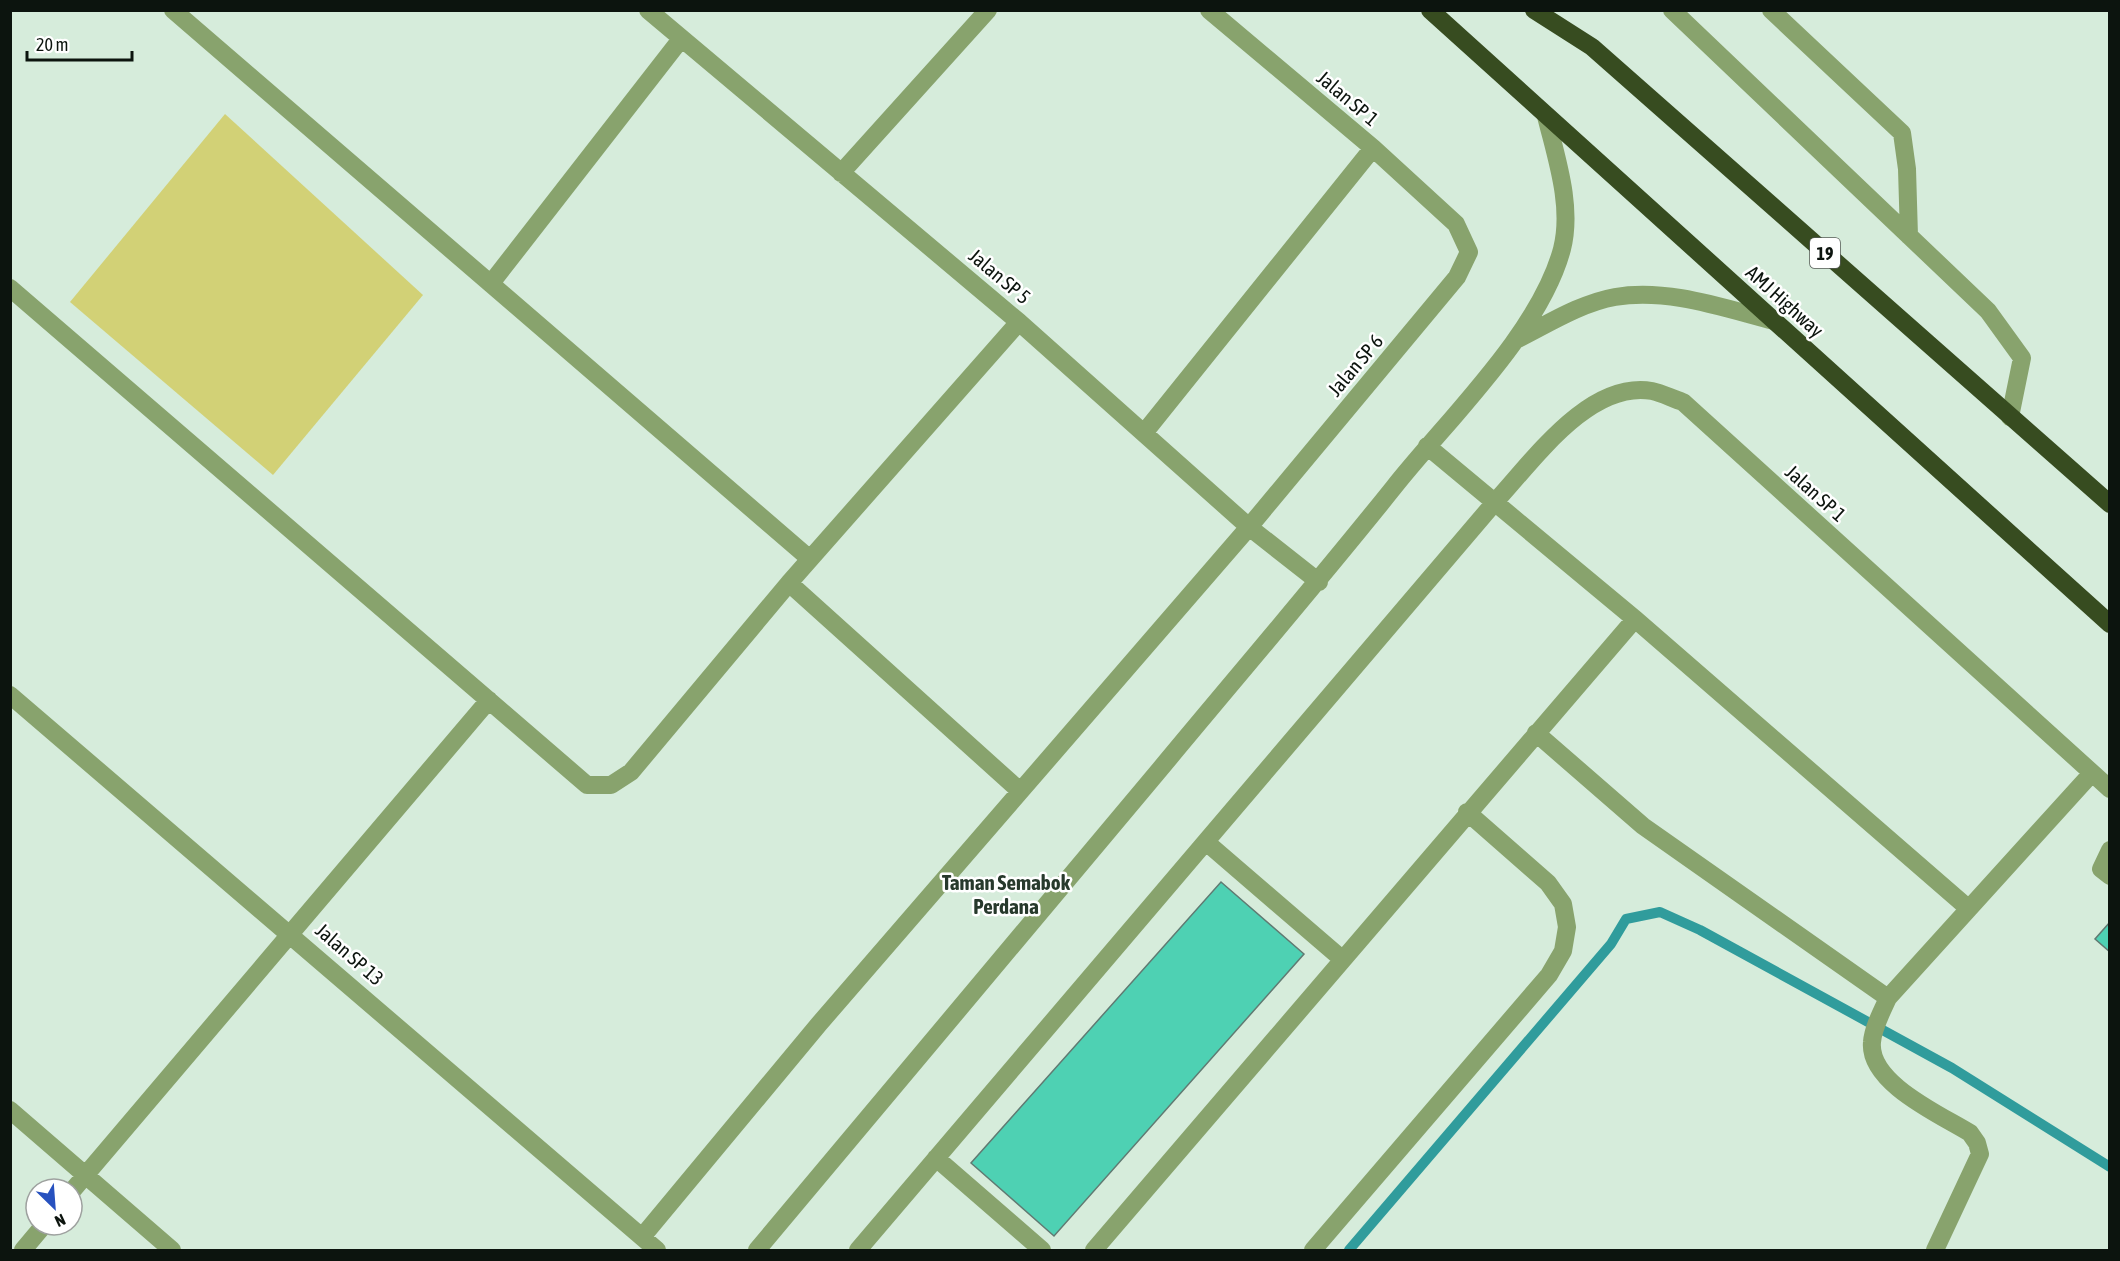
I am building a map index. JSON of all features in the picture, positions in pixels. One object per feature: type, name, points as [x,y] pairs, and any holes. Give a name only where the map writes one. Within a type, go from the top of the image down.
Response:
[{"type":"highway","name":"AMJ Highway","points":[[1430,10],[2109,624]]},
{"type":"highway","name":"19","points":[[1535,11],[1592,47],[2109,504]]},
{"type":"street","points":[[173,10],[492,282],[810,559]]},
{"type":"street","name":"Jalan SP 5","points":[[648,10],[1019,322],[1249,527],[1319,582]]},
{"type":"street","points":[[841,173],[988,10]]},
{"type":"street","name":"Jalan SP 1","points":[[1209,10],[1373,148],[1456,224]]},
{"type":"street","points":[[1672,10],[1988,311],[2022,358],[2010,417]]},
{"type":"street","points":[[1771,10],[1902,133],[1907,169],[1909,236]]},
{"type":"street","points":[[492,282],[681,39]]},
{"type":"street","points":[[757,1251],[1319,582],[1427,446],[1518,339],[1548,284],[1562,248],[1565,213],[1561,180],[1546,116]]},
{"type":"street","points":[[1144,433],[1373,148]]},
{"type":"street","name":"Jalan SP 6","points":[[1249,527],[1457,277],[1469,252],[1456,224]]},
{"type":"street","points":[[10,288],[587,785],[611,785],[631,772],[789,583],[1019,322]]},
{"type":"street","points":[[1518,339],[1573,311],[1615,297],[1665,295],[1774,321]]},
{"type":"street","name":"Jalan SP 1","points":[[858,1251],[1495,502],[1579,413],[1612,394],[1651,391],[1683,402],[2109,789]]},
{"type":"street","points":[[1427,446],[1635,619],[1968,908]]},
{"type":"street","points":[[642,1238],[819,1024],[1249,527]]},
{"type":"street","points":[[789,583],[1020,791]]},
{"type":"street","points":[[1094,1251],[1467,812],[1635,619]]},
{"type":"street","name":"Jalan SP 13","points":[[10,695],[290,933],[657,1251]]},
{"type":"street","points":[[85,1175],[489,700]]},
{"type":"street","points":[[1536,733],[1643,826],[1888,998]]},
{"type":"street","points":[[1935,1251],[1947,1221],[1976,1167],[1980,1154],[1977,1143],[1970,1133],[1895,1087],[1875,1059],[1872,1043],[1880,1017],[1888,998],[2092,773]]},
{"type":"street","points":[[1313,1251],[1549,975],[1563,951],[1567,927],[1563,904],[1548,883],[1467,812]]},
{"type":"street","points":[[1206,842],[1342,959]]},
{"type":"street","points":[[2109,850],[2101,869],[2109,876]]},
{"type":"street","points":[[10,1110],[172,1251]]},
{"type":"street","points":[[936,1158],[1042,1251]]},
{"type":"street","points":[[23,1251],[34,1237]]},
{"type":"shaded area","points":[[225,114],[423,295],[273,475],[70,302]]},
{"type":"building","points":[[1221,882],[1304,954],[1054,1236],[971,1163]]},
{"type":"building","points":[[2110,922],[2110,952],[2095,939]]},
{"type":"waterway","points":[[1349,1250],[1611,944],[1626,919],[1660,912],[1700,930],[1952,1068],[2110,1167]]},
{"type":"district","name":"Taman Semabok Perdana","points":[[1006,894]]}]
